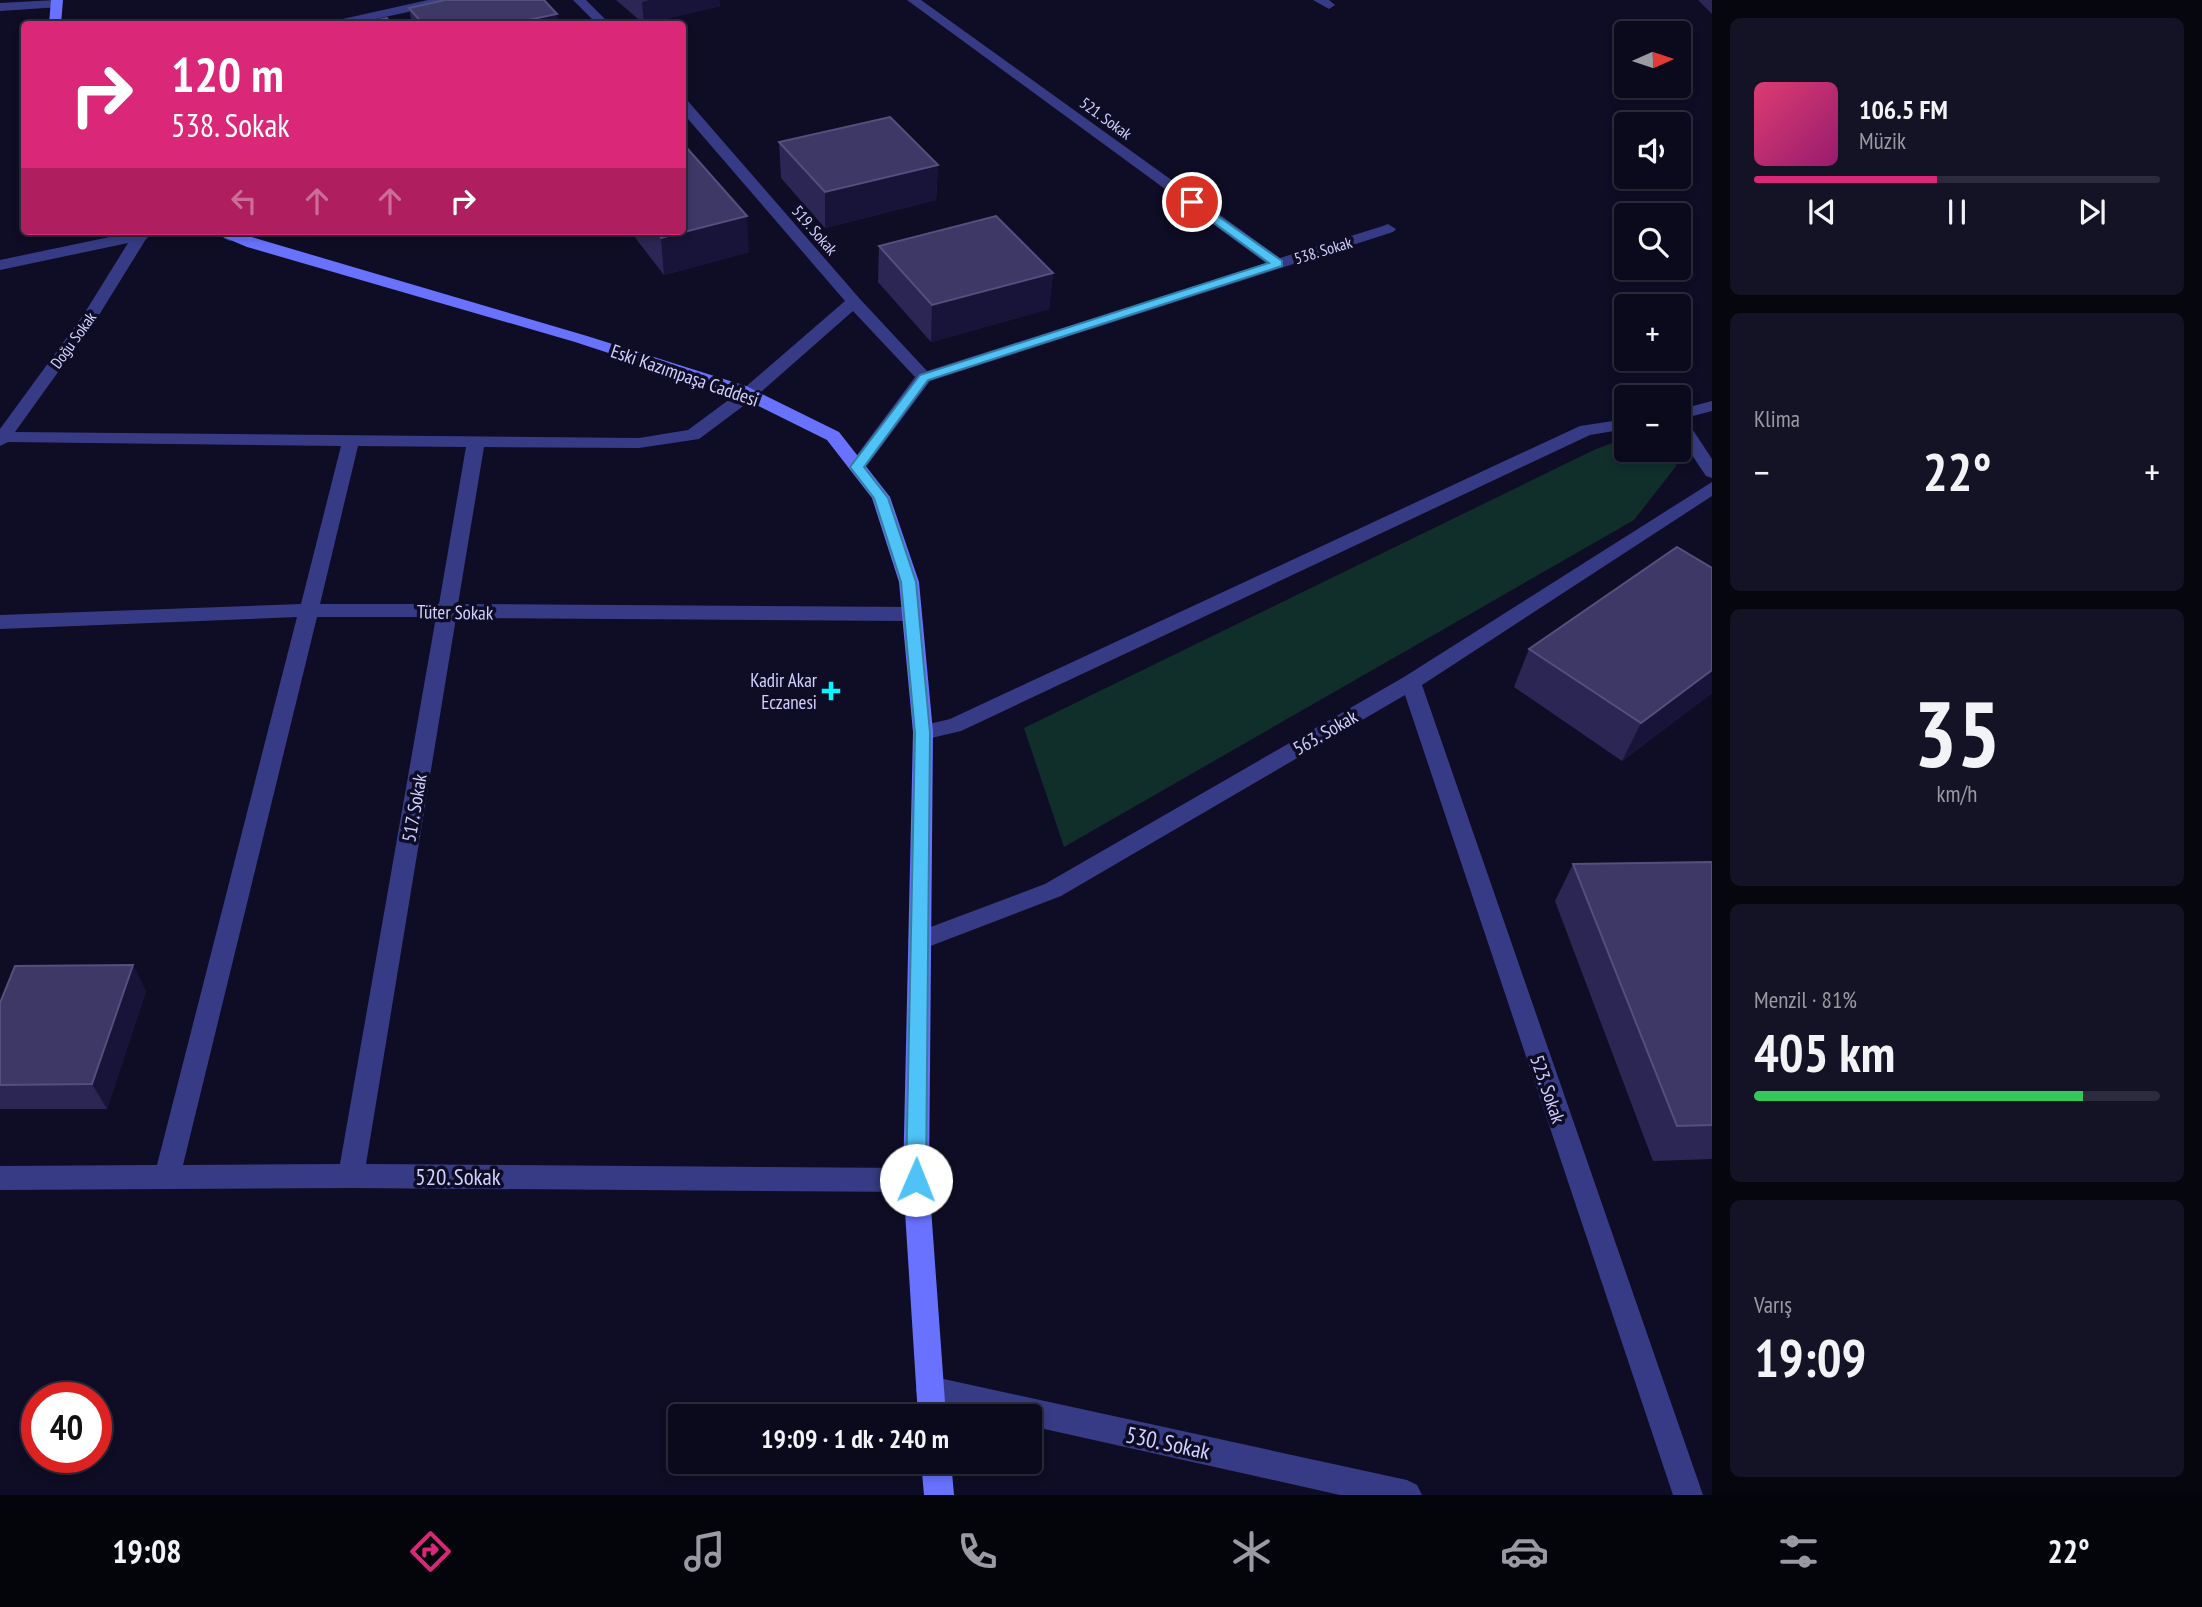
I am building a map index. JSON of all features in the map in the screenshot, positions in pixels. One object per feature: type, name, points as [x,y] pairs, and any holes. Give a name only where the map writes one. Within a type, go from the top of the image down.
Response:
[{"type":"street","points":[[351,21],[444,0]]},
{"type":"street","points":[[579,0],[601,21]]},
{"type":"street","name":"521. Sokak","points":[[914,0],[1278,264]]},
{"type":"street","points":[[0,7],[56,2],[55,21]]},
{"type":"street","name":"519. Sokak","points":[[686,109],[854,302],[924,377]]},
{"type":"street","name":"538. Sokak","points":[[924,377],[1388,229]]},
{"type":"street","points":[[0,265],[136,235]]},
{"type":"street","name":"Doğu Sokak","points":[[1,439],[91,315],[144,235]]},
{"type":"street","name":"Eski Kazımpaşa Caddesi","points":[[239,235],[581,339],[748,394],[833,436],[881,498],[909,582],[923,733],[916,1180],[931,1403]]},
{"type":"street","points":[[1,439],[639,443],[693,435],[748,394],[854,302]]},
{"type":"street","points":[[857,467],[924,377]]},
{"type":"street","points":[[1691,412],[1712,406]]},
{"type":"street","points":[[923,733],[954,726],[1587,430],[1614,426]]},
{"type":"street","points":[[167,1178],[351,440]]},
{"type":"street","points":[[1691,440],[1712,472]]},
{"type":"street","name":"517. Sokak","points":[[351,1176],[476,441]]},
{"type":"street","name":"563. Sokak","points":[[920,941],[1053,890],[1411,682],[1712,488]]},
{"type":"street","name":"Tüter Sokak","points":[[0,622],[308,610],[911,614]]},
{"type":"street","name":"523. Sokak","points":[[1411,682],[1439,772],[1688,1495]]},
{"type":"street","name":"520. Sokak","points":[[0,1178],[351,1176],[916,1180]]},
{"type":"street","name":"530. Sokak","points":[[931,1403],[1407,1495]]},
{"type":"street","points":[[937,1474],[939,1495]]},
{"type":"green space","points":[[1614,442],[1614,462],[1673,462],[1677,465],[1634,520],[1064,847],[1024,728]]},
{"type":"building","points":[[445,0],[544,0],[557,14],[523,21],[420,21],[409,8]]},
{"type":"building","points":[[890,117],[938,165],[825,192],[779,142]]},
{"type":"building","points":[[686,147],[747,216],[686,232]]},
{"type":"building","points":[[996,216],[1053,273],[932,305],[879,246]]},
{"type":"building","points":[[1677,547],[1712,568],[1712,670],[1641,723],[1529,649]]},
{"type":"building","points":[[1712,862],[1712,1125],[1677,1126],[1573,864]]},
{"type":"building","points":[[133,965],[92,1084],[0,1085],[0,1003],[15,966]]},
{"type":"place","name":"Kadir Akar Eczanesi","points":[[831,691]]},
{"type":"route","points":[[916,1180],[923,733],[909,582],[881,498],[857,467],[924,377],[1278,264],[1192,202]]}]
